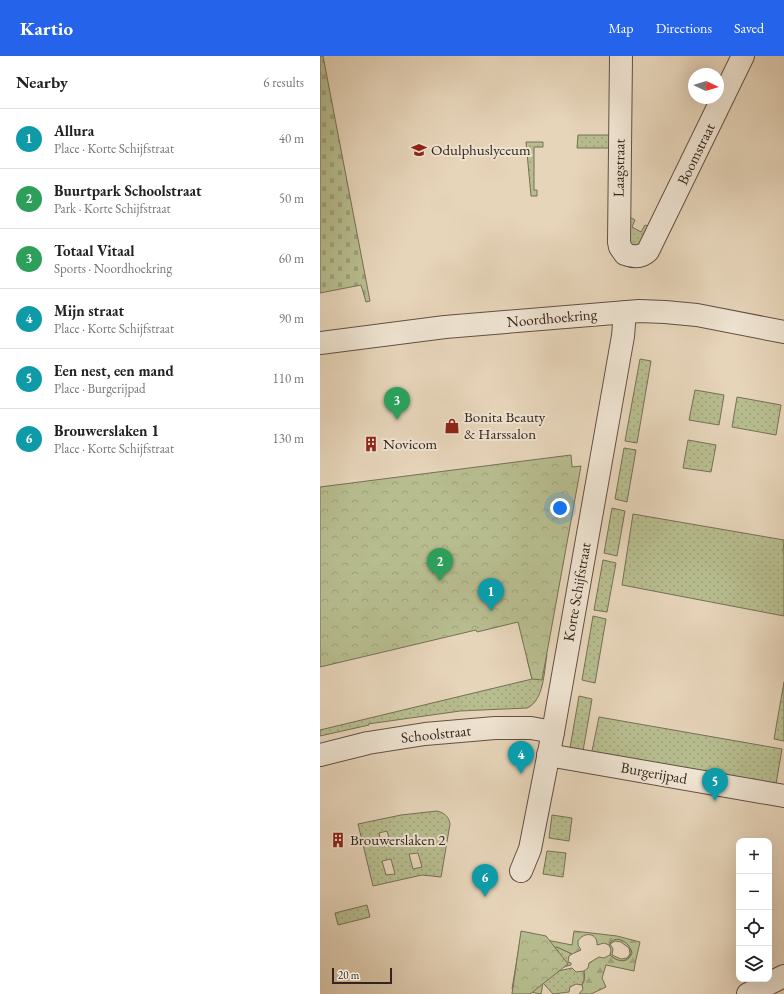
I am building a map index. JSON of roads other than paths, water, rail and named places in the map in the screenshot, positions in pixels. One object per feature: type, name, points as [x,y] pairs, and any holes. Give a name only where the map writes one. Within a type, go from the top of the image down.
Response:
[{"type":"street","name":"Laagstraat","points":[[621,56],[619,242],[622,251],[629,256],[641,256],[648,251]]},
{"type":"street","name":"Boomstraat","points":[[648,251],[743,56]]},
{"type":"street","name":"Noordhoekring","points":[[320,343],[445,327],[625,312],[664,312],[697,315],[784,332]]},
{"type":"street","name":"Korte Schijfstraat","points":[[521,871],[530,849],[553,732],[623,336],[625,312]]},
{"type":"street","name":"Schoolstraat","points":[[320,755],[368,743],[425,734],[495,728],[531,728],[553,732]]},
{"type":"street","name":"Burgerijpad","points":[[548,755],[784,796]]},
{"type":"street","points":[[748,994],[784,976]]},
{"type":"place","name":"Odulphuslyceum","points":[[419,150]]},
{"type":"place","name":"Totaal Vitaal","points":[[397,420]]},
{"type":"place","name":"Bonita Beauty & Harssalon","points":[[452,426]]},
{"type":"place","name":"Novicom","points":[[371,444]]},
{"type":"place","name":"Buurtpark Schoolstraat","points":[[440,581]]},
{"type":"place","name":"Allura","points":[[491,611]]},
{"type":"place","name":"Mijn straat","points":[[521,774]]},
{"type":"place","name":"Een nest, een mand","points":[[715,801]]},
{"type":"place","name":"Brouwerslaken 2","points":[[338,840]]},
{"type":"place","name":"Brouwerslaken 1","points":[[485,897]]}]
